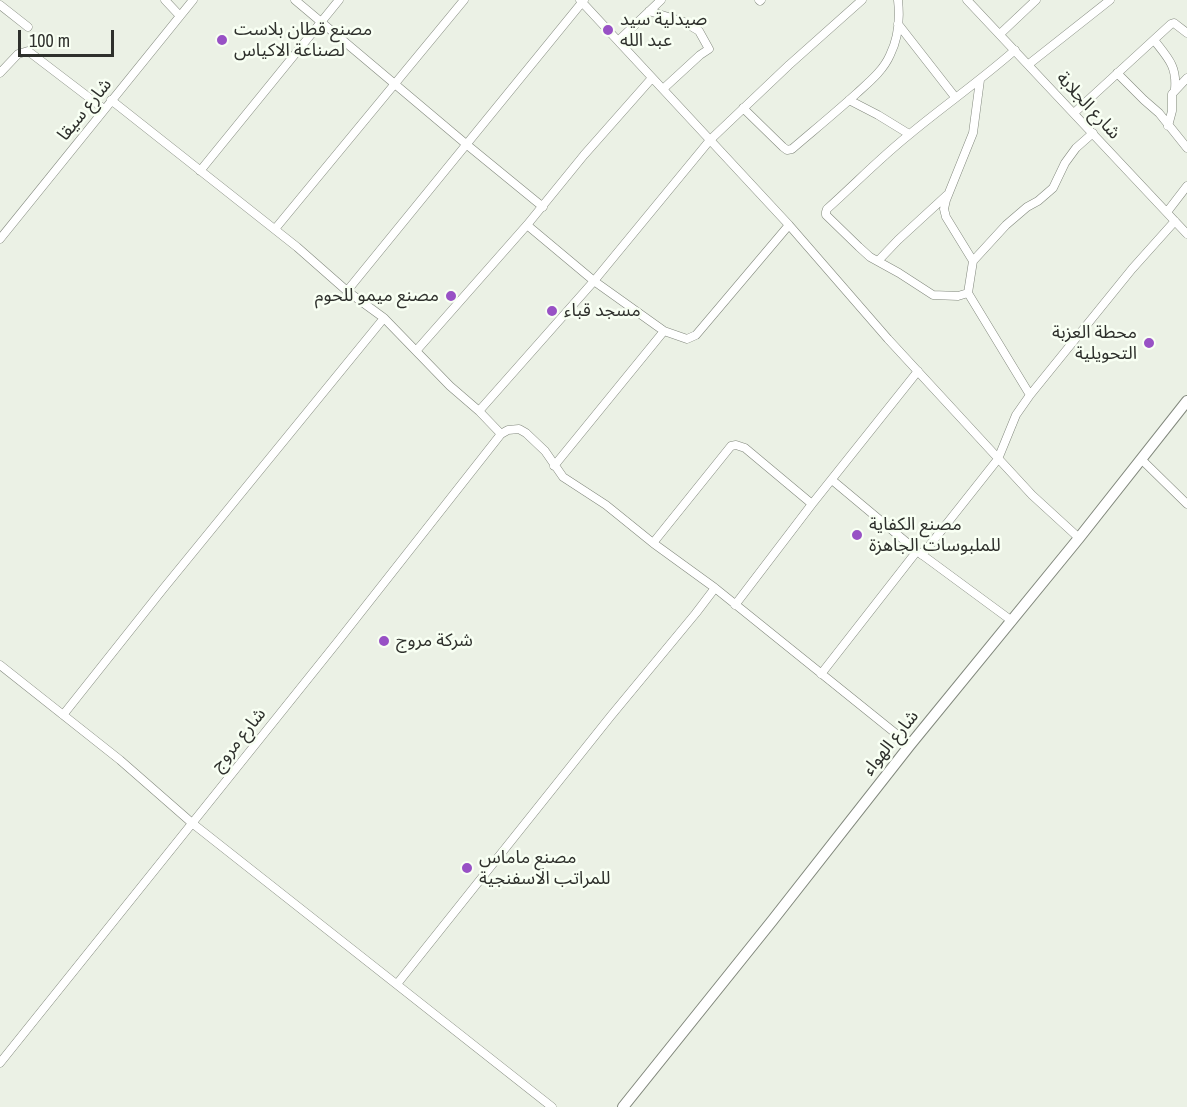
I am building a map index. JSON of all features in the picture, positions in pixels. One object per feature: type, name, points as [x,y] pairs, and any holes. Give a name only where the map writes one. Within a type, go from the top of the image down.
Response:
[{"type":"street","points":[[165,0],[180,16]]},
{"type":"street","name":"شارع سيقا","points":[[0,239],[193,0]]},
{"type":"street","points":[[295,0],[543,207]]},
{"type":"street","points":[[200,171],[339,0]]},
{"type":"street","points":[[275,229],[464,0]]},
{"type":"street","points":[[618,40],[661,0]]},
{"type":"street","points":[[479,411],[594,281],[710,140],[862,0]]},
{"type":"street","points":[[743,108],[789,151],[883,68],[890,56],[898,24],[898,0]]},
{"type":"street","name":"شارع الجلابة","points":[[968,0],[1187,234]]},
{"type":"street","points":[[1000,34],[1036,0]]},
{"type":"street","points":[[1029,64],[1110,0]]},
{"type":"street","points":[[347,291],[582,1],[789,225],[872,321],[998,459],[1032,495],[1079,537]]},
{"type":"street","points":[[0,5],[28,27]]},
{"type":"street","points":[[649,11],[684,22],[699,31],[709,49],[663,89]]},
{"type":"street","points":[[1074,113],[1174,22],[1187,33]]},
{"type":"street","points":[[898,24],[955,97]]},
{"type":"street","points":[[1154,40],[1174,67],[1175,89]]},
{"type":"street","points":[[968,293],[958,296],[933,295],[870,257],[826,212],[909,134],[1015,50]]},
{"type":"street","points":[[0,73],[18,54],[28,51],[104,109]]},
{"type":"street","points":[[1117,73],[1159,113],[1187,148]]},
{"type":"street","points":[[416,351],[543,207],[584,155],[652,78]]},
{"type":"street","points":[[1168,126],[1172,111],[1172,94],[1187,78]]},
{"type":"street","points":[[973,261],[946,217],[944,209],[945,200],[973,133],[980,80]]},
{"type":"street","points":[[111,100],[275,229],[347,291],[384,318],[450,386],[501,434],[508,430],[519,429],[526,433],[544,451],[563,477],[606,505],[714,588],[910,745]]},
{"type":"street","points":[[849,100],[909,134]]},
{"type":"street","points":[[1030,395],[968,293],[973,261],[1006,225],[1053,188],[1065,163],[1076,148],[1093,133]]},
{"type":"street","points":[[1167,212],[1187,186]]},
{"type":"street","points":[[878,261],[897,240],[950,192]]},
{"type":"street","points":[[821,674],[998,459],[1016,415],[1030,395],[1132,269],[1175,221]]},
{"type":"street","points":[[527,225],[594,281],[664,331],[687,339],[696,335],[789,225]]},
{"type":"street","points":[[63,715],[384,318]]},
{"type":"street","points":[[554,466],[664,331]]},
{"type":"street","points":[[735,605],[918,371]]},
{"type":"street","name":"شارع الهواء","points":[[624,1107],[910,745],[1187,401]]},
{"type":"street","name":"شارع مروج","points":[[0,1063],[501,434]]},
{"type":"street","points":[[653,543],[731,446],[745,448],[812,504]]},
{"type":"street","points":[[1141,459],[1187,504]]},
{"type":"street","points":[[832,480],[920,553],[1012,621]]},
{"type":"street","points":[[397,984],[714,588]]},
{"type":"street","points":[[0,665],[120,760],[192,823],[552,1107]]},
{"type":"place","name":"صيدلية سيد عبد الله","points":[[608,30]]},
{"type":"place","name":"مصنع قطان بلاست لصناعة الاكياس","points":[[222,40]]},
{"type":"place","name":"مصنع ميمو للحوم","points":[[451,296]]},
{"type":"place","name":"مسجد قباء","points":[[552,311]]},
{"type":"place","name":"محطة العزبة التحويلية","points":[[1149,343]]},
{"type":"place","name":"مصنع الكفاية للملبوسات الجاهزة","points":[[857,535]]},
{"type":"place","name":"شركة مروج","points":[[384,641]]},
{"type":"place","name":"مصنع ماماس للمراتب الاسفنجية","points":[[467,868]]}]
